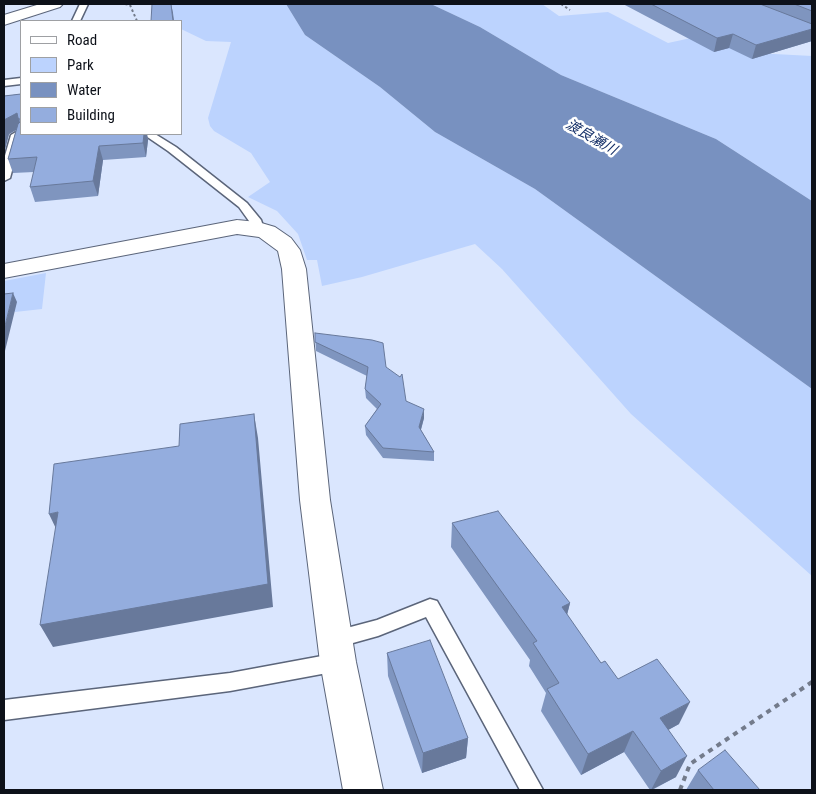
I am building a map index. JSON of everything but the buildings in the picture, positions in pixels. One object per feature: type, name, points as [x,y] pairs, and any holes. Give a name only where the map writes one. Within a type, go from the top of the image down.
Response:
[{"type":"street","points":[[4,20],[55,4]]},
{"type":"street","points":[[4,271],[213,230],[237,227],[258,229],[283,242],[289,250],[294,269],[309,449],[337,650],[364,790]]},
{"type":"lane","points":[[76,20],[84,4]]},
{"type":"lane","points":[[4,83],[20,81]]},
{"type":"lane","points":[[4,178],[16,135],[20,133]]},
{"type":"lane","points":[[150,135],[172,149],[243,205],[255,220],[258,229]]},
{"type":"lane","points":[[4,710],[230,682],[337,650],[378,628],[430,607],[532,790]]},
{"type":"path","points":[[124,4],[130,6],[136,20]]},
{"type":"path","points":[[561,4],[570,10]]},
{"type":"path","points":[[680,790],[690,764],[812,682]]},
{"type":"green space","points":[[157,4],[286,4],[305,35],[380,87],[435,132],[535,189],[812,389],[812,576],[631,414],[502,269],[475,244],[362,277],[322,286],[317,260],[307,260],[298,234],[277,211],[248,197],[270,182],[251,153],[214,131],[210,126],[208,118],[231,42],[206,41],[182,29],[182,20],[169,20]]},
{"type":"green space","points":[[431,4],[542,4],[559,16],[608,12],[668,43],[691,38],[755,53],[812,56],[812,201],[716,139],[561,75],[480,27]]},
{"type":"green space","points":[[46,273],[42,309],[15,312],[4,303],[4,281]]},
{"type":"water","name":"渡良瀬川","points":[[286,4],[431,4],[480,27],[561,75],[716,139],[812,201],[812,389],[535,189],[435,132],[380,87],[305,35]]}]
